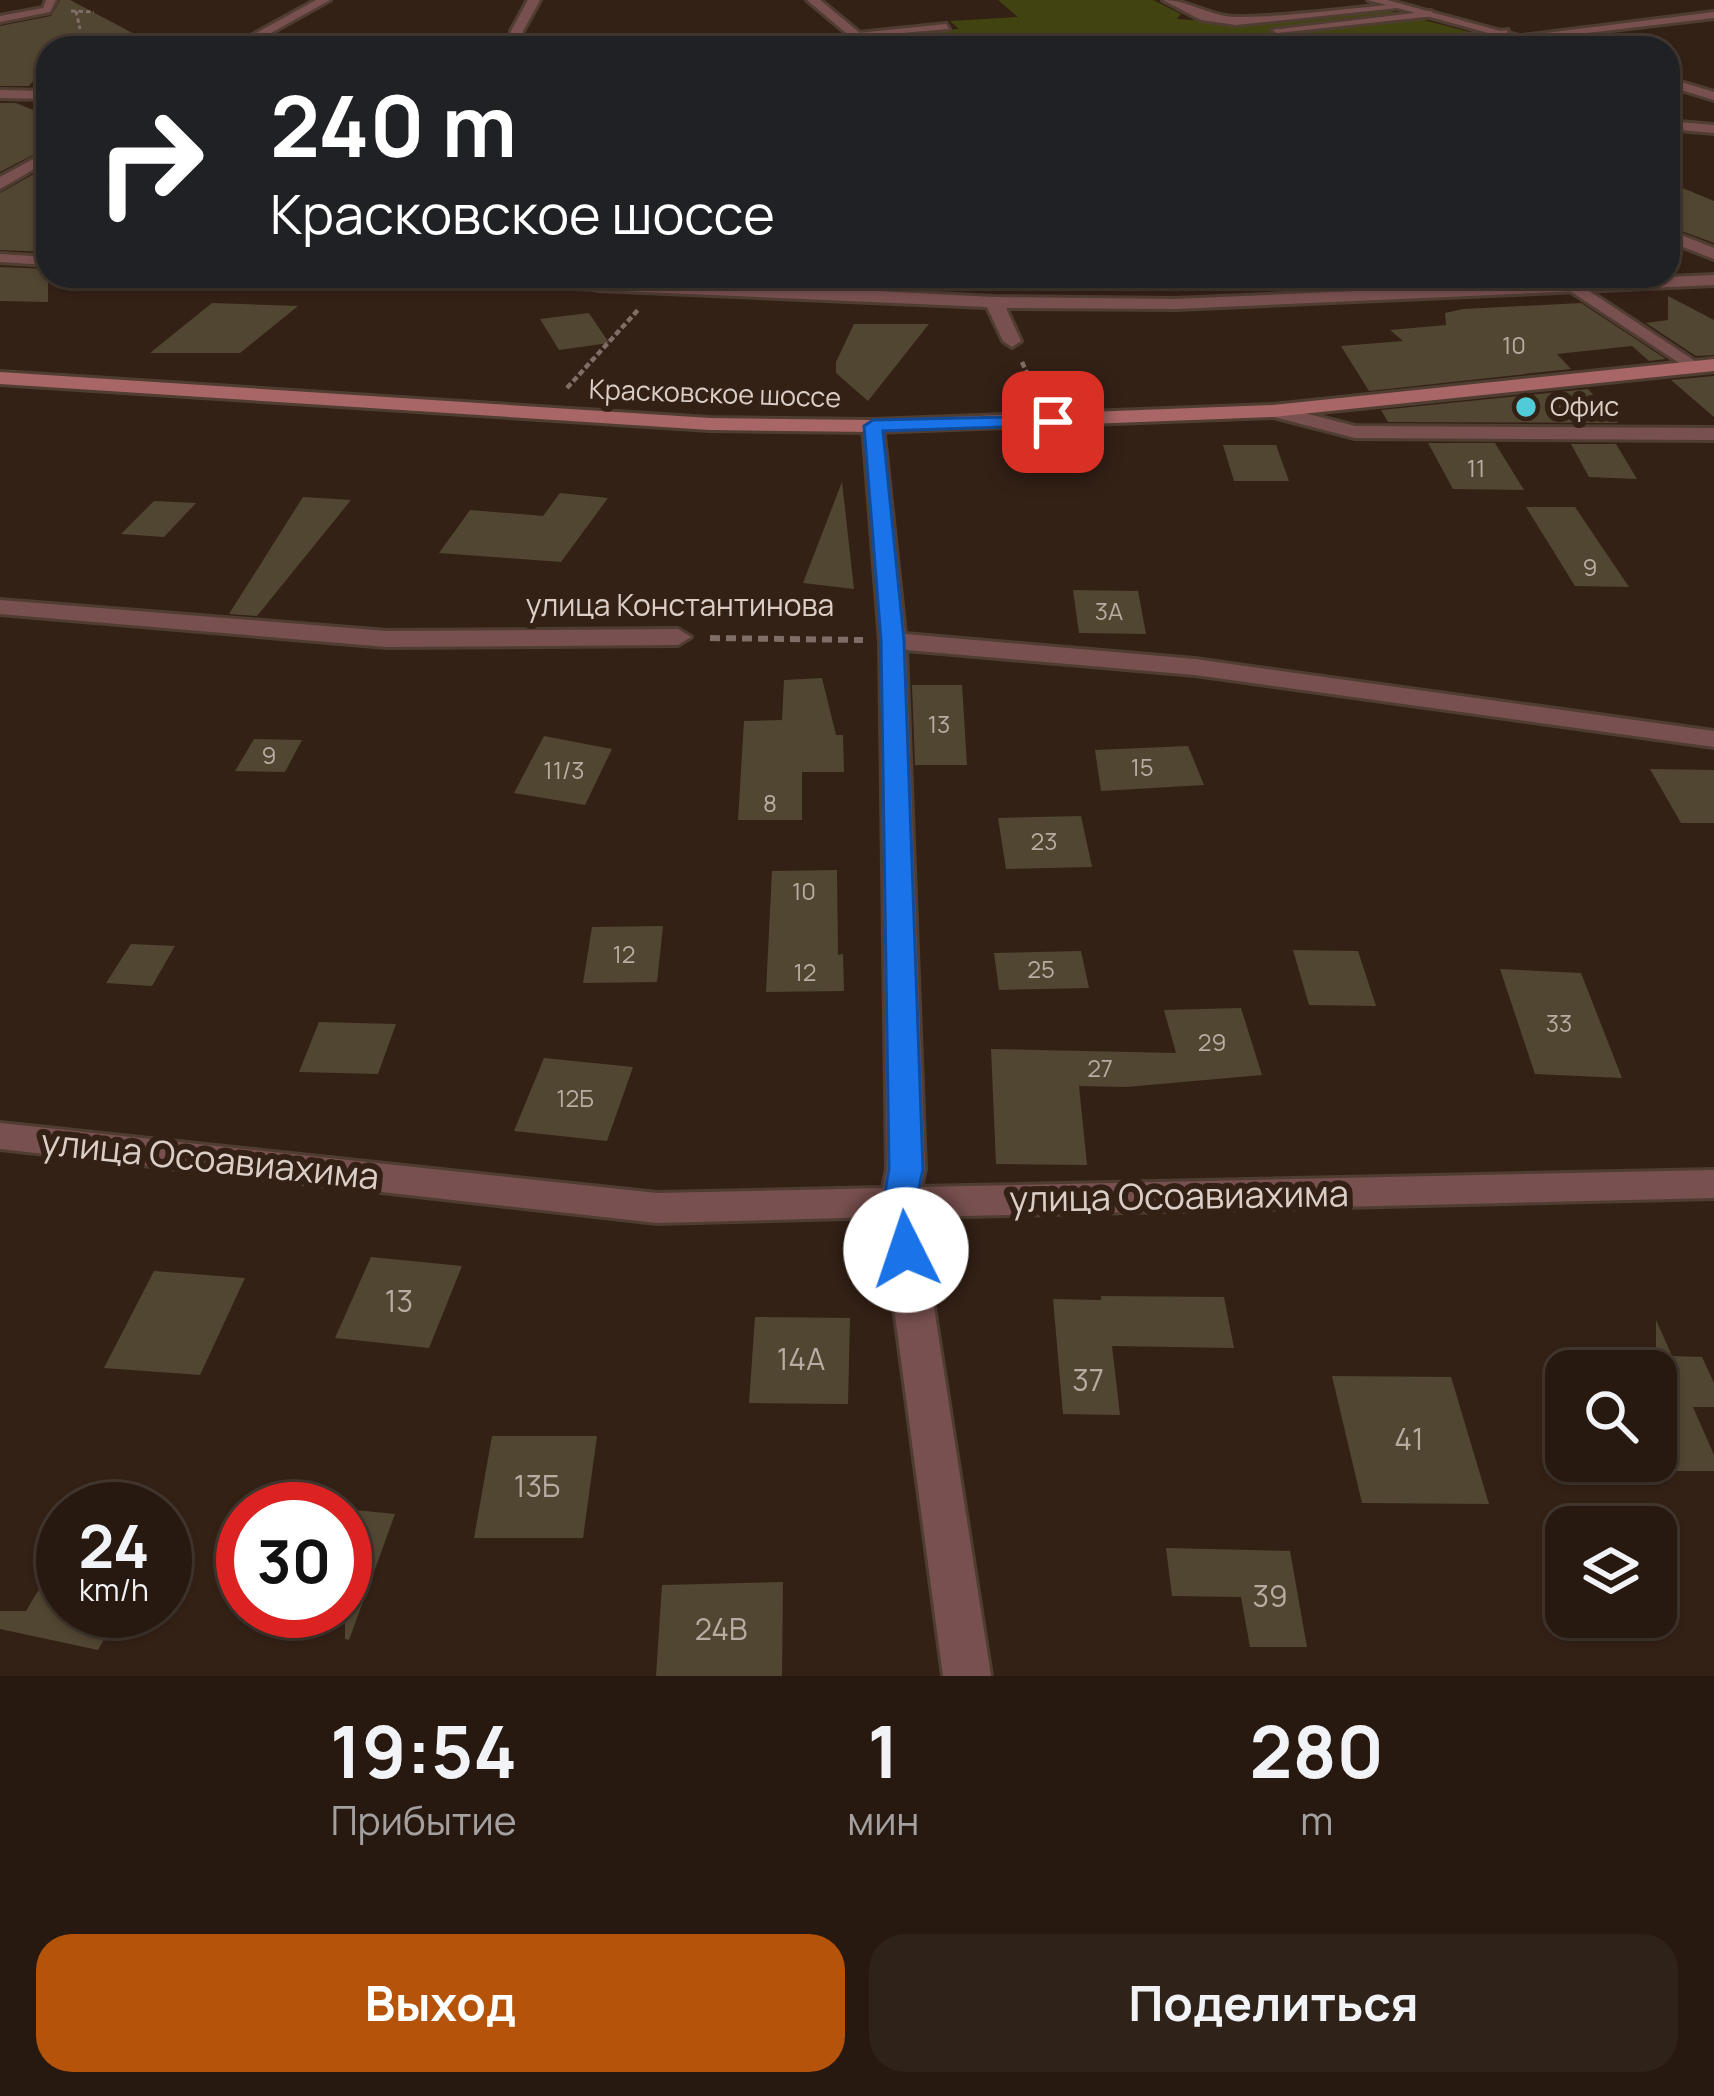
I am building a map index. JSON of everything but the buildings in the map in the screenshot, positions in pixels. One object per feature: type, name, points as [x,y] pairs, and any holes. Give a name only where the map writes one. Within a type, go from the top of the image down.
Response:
[{"type":"main road","name":"Красковское шоссе","points":[[0,378],[688,423],[873,426],[1273,411],[1705,366]]},
{"type":"street","points":[[257,36],[324,0]]},
{"type":"street","points":[[516,36],[535,0]]},
{"type":"street","points":[[813,0],[859,36]]},
{"type":"street","points":[[1169,0],[1205,18],[1236,21],[1402,7]]},
{"type":"street","points":[[1374,0],[1516,36]]},
{"type":"street","points":[[1529,36],[1714,15]]},
{"type":"street","points":[[1678,20],[1714,30]]},
{"type":"street","points":[[1482,36],[1504,33]]},
{"type":"street","points":[[1680,86],[1714,96]]},
{"type":"street","points":[[0,94],[36,94]]},
{"type":"street","points":[[1680,126],[1714,128]]},
{"type":"street","points":[[0,184],[36,162]]},
{"type":"street","points":[[1680,240],[1714,254]]},
{"type":"street","points":[[1680,282],[1714,280]]},
{"type":"street","points":[[682,288],[994,302],[1176,304],[1575,288]]},
{"type":"street","points":[[1155,288],[1176,304]]},
{"type":"street","points":[[994,302],[1012,341]]},
{"type":"street","points":[[1273,411],[1355,432],[1714,434]]},
{"type":"street","points":[[873,426],[893,640],[906,1169],[899,1202],[968,1676]]},
{"type":"street","name":"улица Константинова","points":[[0,607],[387,639],[678,637]]},
{"type":"street","points":[[893,640],[1195,668],[1714,739]]},
{"type":"street","name":"улица Осоавиахима","points":[[0,1136],[657,1208],[1714,1184]]},
{"type":"lane","points":[[0,19],[47,10],[52,0]]},
{"type":"lane","points":[[1276,30],[1431,14]]},
{"type":"lane","points":[[848,25],[946,27]]},
{"type":"lane","points":[[0,259],[36,260]]},
{"type":"lane","points":[[1575,288],[1705,366]]},
{"type":"path","points":[[76,11],[80,29]]},
{"type":"path","points":[[566,389],[659,288]]},
{"type":"path","points":[[1012,341],[1046,412]]},
{"type":"path","name":"улица Константинова","points":[[678,637],[893,640]]},
{"type":"green space","points":[[998,0],[1153,0],[1181,14],[1177,19],[1250,24],[1386,10],[1477,34],[868,36],[959,29],[950,21],[1018,17]]},
{"type":"place","name":"Офис","points":[[1526,407]]},
{"type":"route","points":[[906,1250],[899,1202],[906,1169],[893,640],[873,426],[1053,422]]}]
